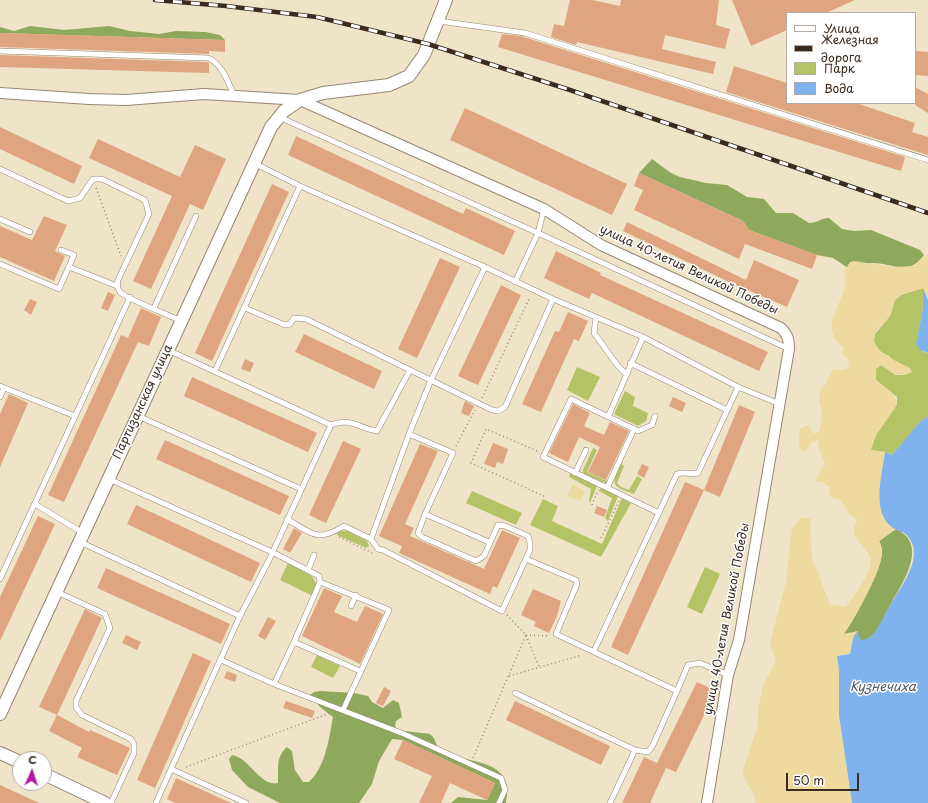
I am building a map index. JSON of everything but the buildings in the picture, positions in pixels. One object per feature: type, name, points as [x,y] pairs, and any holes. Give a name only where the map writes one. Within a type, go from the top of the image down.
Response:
[{"type":"street","name":"Партизанская улица","points":[[0,714],[167,350],[271,128],[284,111],[300,100],[323,93],[372,88],[401,81],[416,70],[424,56],[446,0]]},
{"type":"street","points":[[0,93],[126,100],[204,94],[300,100]]},
{"type":"street","name":"улица 40-летия Великой Победы","points":[[300,100],[544,209],[601,245],[781,328],[788,337],[789,350],[739,640],[728,675],[707,803]]},
{"type":"street","points":[[0,753],[12,758]]},
{"type":"street","points":[[52,778],[105,803]]},
{"type":"lane","points":[[438,21],[525,33],[928,160]]},
{"type":"lane","points":[[0,51],[208,58],[214,60],[221,67],[235,97]]},
{"type":"lane","points":[[279,117],[538,233],[789,350]]},
{"type":"lane","points":[[254,163],[300,186],[485,267],[553,299],[643,337],[738,387],[780,404]]},
{"type":"lane","points":[[0,169],[68,201],[80,198],[93,179],[102,179],[145,200],[149,208],[149,214],[124,266],[117,286],[120,292],[181,321]]},
{"type":"lane","points":[[215,370],[245,308],[300,186]]},
{"type":"lane","points":[[515,282],[538,233],[544,209]]},
{"type":"lane","points":[[154,308],[196,216]]},
{"type":"lane","points":[[0,219],[30,232]]},
{"type":"lane","points":[[0,264],[59,290],[74,255],[61,250]]},
{"type":"lane","points":[[69,267],[117,286]]},
{"type":"lane","points":[[371,539],[430,380],[485,267]]},
{"type":"lane","points":[[0,579],[130,297]]},
{"type":"lane","points":[[245,308],[285,325],[290,324],[294,318],[306,319],[430,380],[498,411],[505,407],[553,299]]},
{"type":"lane","points":[[596,317],[594,333],[618,366],[626,374]]},
{"type":"lane","points":[[608,417],[630,363],[643,337]]},
{"type":"lane","points":[[167,350],[215,370],[331,425],[347,421],[369,430],[377,431],[410,370]]},
{"type":"lane","points":[[630,363],[727,410]]},
{"type":"lane","points":[[0,397],[2,387],[76,416]]},
{"type":"lane","points":[[594,651],[677,474],[683,472],[691,475],[698,473],[738,387]]},
{"type":"lane","points":[[655,416],[652,425],[638,431],[571,399],[543,457],[659,513]]},
{"type":"lane","points":[[137,416],[301,489]]},
{"type":"lane","points":[[156,803],[173,770],[240,616],[272,552],[331,425]]},
{"type":"lane","points":[[607,488],[634,429]]},
{"type":"lane","points":[[287,519],[315,535],[323,536],[344,526],[371,539],[378,549],[383,550],[502,611],[526,559],[530,543],[528,536],[505,526],[498,525],[489,542],[484,556],[476,561],[418,533],[418,529],[453,453],[409,434]]},
{"type":"lane","points":[[575,473],[586,450]]},
{"type":"lane","points":[[108,479],[272,552],[319,576],[320,582],[274,684]]},
{"type":"lane","points":[[35,504],[81,537],[240,616]]},
{"type":"lane","points":[[425,514],[489,542]]},
{"type":"lane","points":[[308,570],[314,555]]},
{"type":"lane","points":[[526,559],[576,580],[577,584],[556,634],[677,691]]},
{"type":"lane","points":[[320,582],[356,595],[389,610],[342,709]]},
{"type":"lane","points":[[56,592],[105,614],[109,622],[110,628],[76,701],[76,707],[82,714],[131,739],[134,744],[134,753],[111,803]]},
{"type":"lane","points":[[351,606],[356,595]]},
{"type":"lane","points":[[294,642],[360,671]]},
{"type":"lane","points":[[220,660],[274,684],[342,709],[501,778],[505,790],[499,803]]},
{"type":"lane","points":[[516,693],[635,750],[648,752],[688,665],[700,663],[728,675]]},
{"type":"lane","points":[[610,803],[635,750]]},
{"type":"lane","points":[[173,770],[246,803]]},
{"type":"path","points":[[93,179],[124,266]]},
{"type":"path","points":[[453,453],[534,290]]},
{"type":"path","points":[[544,454],[486,428],[471,463],[546,497]]},
{"type":"path","points":[[592,505],[600,485]]},
{"type":"path","points":[[602,538],[622,496]]},
{"type":"path","points":[[502,611],[526,635],[539,667]]},
{"type":"path","points":[[526,635],[545,637],[556,634]]},
{"type":"path","points":[[471,764],[526,635]]},
{"type":"path","points":[[509,676],[594,651]]},
{"type":"path","points":[[173,770],[342,709]]},
{"type":"green space","points":[[30,26],[64,30],[109,26],[130,31],[159,34],[176,31],[205,32],[220,35],[225,40],[0,33],[0,27],[14,31]]},
{"type":"green space","points":[[652,159],[671,173],[680,177],[706,183],[727,185],[747,197],[764,199],[776,213],[793,213],[809,223],[829,218],[842,229],[854,231],[871,230],[920,250],[924,255],[912,266],[900,267],[873,263],[848,268],[833,258],[817,255],[749,230],[743,221],[639,173]]},
{"type":"green space","points":[[923,288],[923,309],[917,340],[923,352],[928,353],[928,416],[892,455],[885,452],[870,450],[876,435],[897,404],[897,397],[876,380],[876,369],[881,365],[896,375],[905,375],[889,356],[879,351],[874,342],[875,334],[890,316],[895,300],[901,295]]},
{"type":"green space","points":[[577,367],[600,377],[588,401],[567,390]]},
{"type":"green space","points":[[625,391],[635,397],[633,406],[648,413],[646,421],[638,426],[614,414]]},
{"type":"green space","points":[[593,448],[597,450],[587,472],[607,481],[621,455],[608,483],[584,474],[583,470]]},
{"type":"green space","points":[[621,463],[624,466],[617,483],[621,487],[629,490],[637,476],[642,479],[634,494],[621,489],[615,484],[616,476]]},
{"type":"green space","points":[[570,473],[597,486],[590,503],[591,489],[569,477]]},
{"type":"green space","points":[[601,487],[618,496],[608,521],[605,518],[612,498],[599,491]]},
{"type":"green space","points":[[472,491],[522,513],[516,525],[466,503]]},
{"type":"green space","points":[[622,498],[631,503],[601,557],[530,525],[543,499],[558,506],[552,521],[602,544]]},
{"type":"green space","points":[[896,529],[906,536],[911,544],[911,562],[903,583],[881,623],[871,637],[866,640],[861,640],[843,635],[865,598],[879,566],[882,552],[879,541]]},
{"type":"green space","points":[[338,531],[347,531],[367,541],[369,546],[366,548],[337,535]]},
{"type":"green space","points":[[288,563],[312,576],[317,585],[311,595],[280,580]]},
{"type":"green space","points":[[705,567],[720,574],[702,614],[687,607]]},
{"type":"green space","points":[[317,655],[340,666],[333,678],[311,667]]},
{"type":"green space","points":[[314,692],[354,693],[368,696],[372,702],[383,708],[393,700],[399,703],[402,717],[396,721],[395,726],[397,730],[430,734],[440,749],[450,754],[486,764],[496,769],[503,777],[507,788],[506,803],[451,803],[458,797],[487,800],[495,783],[403,740],[392,739],[379,761],[372,784],[359,803],[280,803],[248,787],[232,770],[229,759],[232,755],[244,761],[266,781],[278,783],[279,759],[287,747],[292,751],[295,770],[303,782],[309,782],[315,775],[326,751],[333,717],[320,707],[310,695]]},
{"type":"sand","points":[[926,255],[928,255],[928,300],[923,288],[904,294],[897,298],[894,302],[890,315],[878,328],[874,337],[878,349],[884,354],[910,368],[912,372],[899,375],[881,365],[878,366],[875,372],[876,380],[891,392],[897,401],[895,408],[876,435],[871,450],[885,452],[880,495],[881,507],[883,517],[888,525],[896,529],[879,541],[882,554],[876,575],[859,610],[843,634],[858,631],[854,636],[850,654],[837,656],[839,670],[839,715],[852,803],[755,803],[755,798],[743,775],[743,770],[758,725],[758,712],[763,685],[776,661],[770,643],[786,582],[792,528],[801,518],[810,518],[812,558],[830,604],[845,607],[862,584],[871,564],[870,556],[854,534],[857,519],[850,515],[841,500],[832,498],[829,495],[830,487],[822,482],[814,481],[825,464],[819,449],[818,440],[811,443],[806,451],[802,452],[799,444],[799,430],[807,425],[813,433],[817,433],[820,430],[822,412],[819,400],[820,391],[826,384],[829,376],[834,369],[842,370],[849,368],[848,359],[841,353],[844,348],[835,340],[832,331],[832,320],[845,288],[845,270],[850,262],[854,261],[893,267],[914,266]]},
{"type":"sand","points":[[573,484],[585,492],[580,501],[567,496]]},
{"type":"water","points":[[923,288],[928,300],[928,353],[920,350],[916,344],[923,309]]},
{"type":"water","name":"Кузнечиха","points":[[928,416],[928,803],[852,803],[839,715],[839,670],[837,656],[850,654],[853,639],[858,631],[860,639],[863,640],[869,638],[875,632],[911,567],[914,557],[914,548],[910,540],[903,532],[900,532],[887,523],[882,515],[880,505],[880,483],[885,452],[892,455],[919,423]]},
{"type":"railway","points":[[155,0],[226,6],[317,17],[428,44],[570,90],[928,213]]}]
